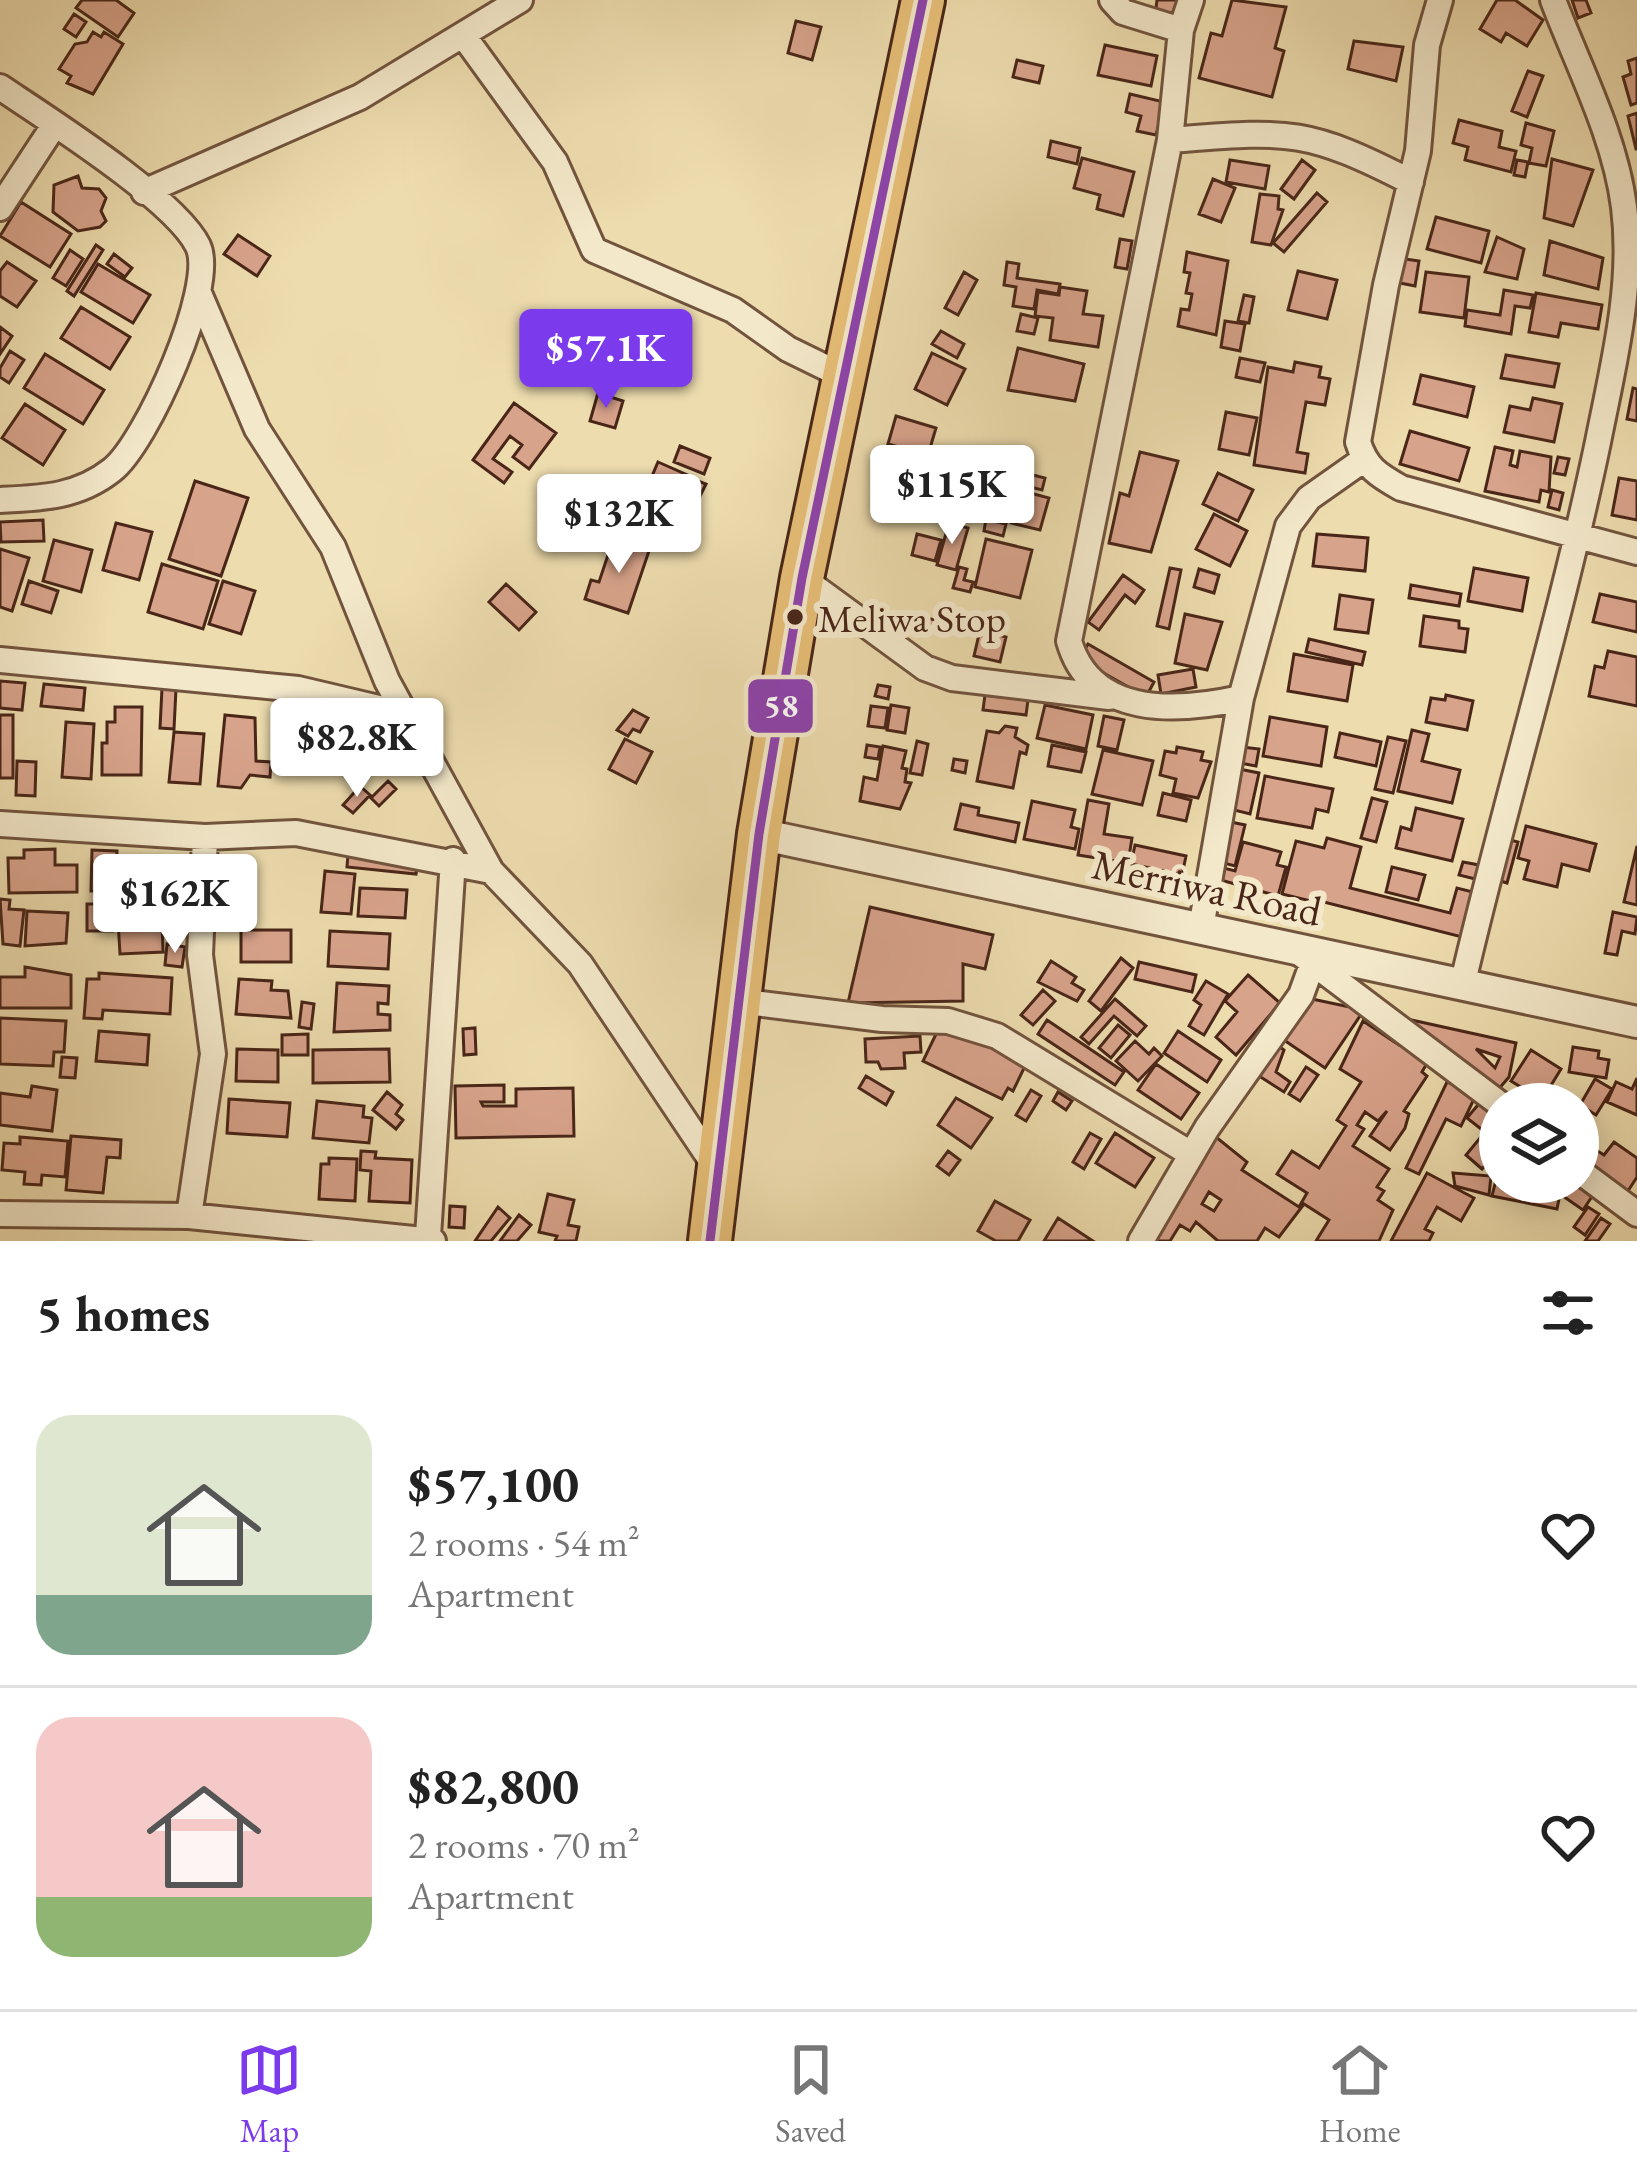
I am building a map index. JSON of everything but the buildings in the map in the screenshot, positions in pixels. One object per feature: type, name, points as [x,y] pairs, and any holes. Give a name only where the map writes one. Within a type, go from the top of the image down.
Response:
[{"type":"highway","points":[[710,1241],[759,834],[802,578],[923,0]]},
{"type":"street","points":[[144,192],[361,97],[520,0]]},
{"type":"street","points":[[1112,0],[1123,12],[1181,30]]},
{"type":"street","points":[[1114,698],[1076,663],[1069,641],[1170,140],[1181,30],[1191,0]]},
{"type":"street","points":[[1440,0],[1427,45],[1425,110],[1358,442],[1363,460],[1401,488],[1637,553]]},
{"type":"street","points":[[1463,982],[1505,803],[1578,538],[1618,336],[1626,222],[1617,171],[1553,0]]},
{"type":"street","points":[[463,34],[555,162],[594,250],[733,310],[788,349],[843,376]]},
{"type":"street","points":[[0,87],[144,192],[196,243],[202,261],[198,291],[145,431],[125,458],[74,493],[0,500]]},
{"type":"street","points":[[0,208],[55,124]]},
{"type":"street","points":[[1170,140],[1303,134],[1411,182]]},
{"type":"street","points":[[198,291],[257,429],[333,548],[361,623],[404,714],[491,871],[580,964],[717,1168]]},
{"type":"street","points":[[1201,928],[1241,698],[1288,526],[1309,498],[1363,460]]},
{"type":"street","points":[[802,578],[925,668],[952,678],[1162,708],[1241,698]]},
{"type":"street","points":[[0,660],[298,689],[404,714]]},
{"type":"street","points":[[0,824],[205,837],[296,833],[454,860],[491,871]]},
{"type":"street","name":"Merriwa Road","points":[[759,834],[1201,928],[1302,955],[1463,982],[1637,1022]]},
{"type":"street","points":[[189,1216],[213,1054],[200,955],[205,837]]},
{"type":"street","points":[[0,1214],[189,1216],[430,1239],[454,860]]},
{"type":"street","points":[[1302,955],[1479,1088]]},
{"type":"street","points":[[1141,1241],[1191,1154],[1301,995],[1302,955]]},
{"type":"street","points":[[738,1001],[882,1019],[948,1021],[997,1036],[1191,1154]]},
{"type":"street","points":[[1599,1186],[1637,1214]]},
{"type":"transit line","name":"58","points":[[710,1241],[759,834],[802,578],[923,0]]},
{"type":"place","name":"Meliwa Stop","points":[[795,617]]}]
